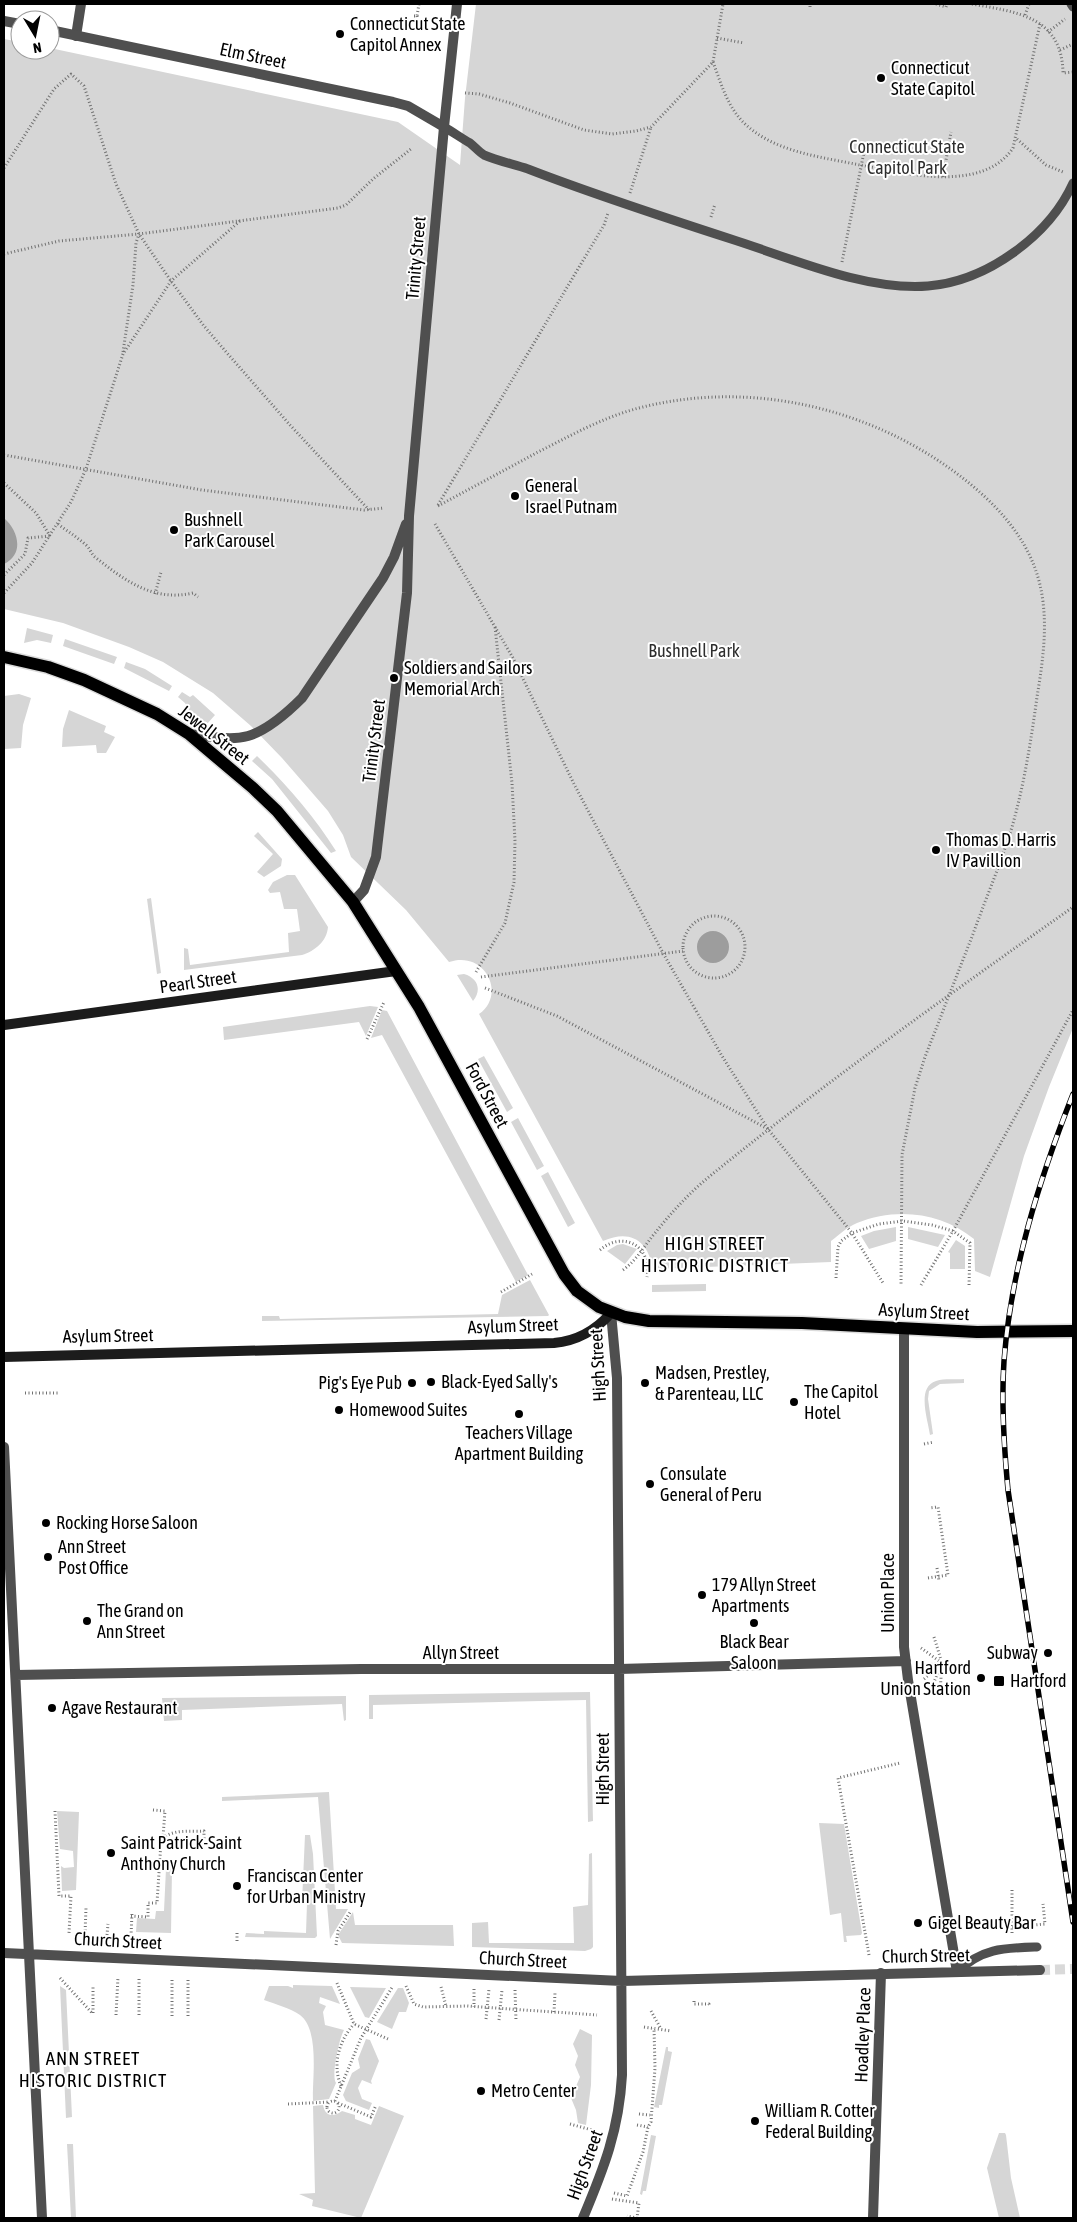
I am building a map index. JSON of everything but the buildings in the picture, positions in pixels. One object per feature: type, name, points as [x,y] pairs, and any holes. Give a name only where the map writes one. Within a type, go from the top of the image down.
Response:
[{"type":"main road","name":"Jewell Street","points":[[4,657],[48,667],[84,680],[157,714],[189,734],[253,788],[277,811],[339,886]]},
{"type":"main road","name":"Ford Street","points":[[339,886],[353,902],[419,1006],[564,1274],[588,1300],[611,1313]]},
{"type":"main road","name":"Pearl Street","points":[[4,1025],[396,971]]},
{"type":"main road","name":"Asylum Street","points":[[4,1357],[554,1343],[564,1342],[585,1334],[602,1323],[611,1313],[659,1322],[802,1323],[977,1332],[1073,1331]]},
{"type":"street","points":[[76,36],[81,4]]},
{"type":"street","name":"Trinity Street","points":[[353,902],[364,890],[376,857],[407,593],[409,516],[457,4]]},
{"type":"street","name":"Elm Street","points":[[60,32],[393,102],[408,106],[444,127]]},
{"type":"street","name":"Trinity Street","points":[[189,734],[224,737],[247,736],[261,730],[290,711],[302,698],[383,578],[399,544],[409,516]]},
{"type":"street","name":"High Street","points":[[583,2218],[607,2159],[617,2119],[622,2074],[616,1378],[611,1313]]},
{"type":"street","name":"Union Place","points":[[904,1329],[906,1661],[957,1972]]},
{"type":"street","points":[[4,1446],[42,2218]]},
{"type":"street","name":"Allyn Street","points":[[16,1675],[361,1669],[619,1669],[906,1661]]},
{"type":"street","name":"Church Street","points":[[4,1953],[622,1981],[1040,1970]]},
{"type":"street","name":"Hoadley Place","points":[[873,2218],[881,1973]]},
{"type":"street","points":[[34,2218],[42,2204]]},
{"type":"lane","points":[[444,127],[482,154],[626,206],[844,275],[886,285],[930,286],[956,280],[981,270],[1025,243],[1052,218],[1073,182]]},
{"type":"lane","points":[[957,1972],[975,1957],[991,1951],[1037,1947]]},
{"type":"path","points":[[419,4],[416,16],[419,28],[428,30]]},
{"type":"path","points":[[723,4],[713,62],[728,101],[744,123],[767,139],[807,155],[906,174],[943,177],[973,173],[996,164],[1010,153],[1017,139],[1040,24]]},
{"type":"path","points":[[936,4],[946,7],[947,4]]},
{"type":"path","points":[[972,4],[1025,15],[1040,24],[1060,50],[1063,73],[1073,72]]},
{"type":"path","points":[[1025,15],[1029,4]]},
{"type":"path","points":[[1048,32],[1067,17]]},
{"type":"path","points":[[717,38],[744,43]]},
{"type":"path","points":[[1060,50],[1073,44]]},
{"type":"path","points":[[626,206],[651,126],[713,62]]},
{"type":"path","points":[[4,168],[54,89],[71,74],[84,86],[116,184],[139,234],[171,281],[204,326],[227,353],[290,425],[369,510]]},
{"type":"path","points":[[465,93],[502,101],[562,124],[590,131],[618,134],[651,126]]},
{"type":"path","points":[[943,177],[951,132]]},
{"type":"path","points":[[1017,139],[1046,165],[1064,172]]},
{"type":"path","points":[[842,262],[866,142]]},
{"type":"path","points":[[4,254],[59,241],[139,234],[328,211],[346,205],[373,179],[411,150]]},
{"type":"path","points":[[123,354],[171,281],[240,222]]},
{"type":"path","points":[[604,225],[438,506],[593,424],[641,407],[694,398],[737,396],[792,402],[837,412],[887,430],[942,461],[990,500],[1015,527],[1032,560],[1043,600],[1044,655],[1031,738],[1012,825],[997,871],[915,1088],[902,1155],[903,1221],[901,1284]]},
{"type":"path","points":[[4,593],[32,563],[58,524],[71,502],[86,469],[123,354],[133,285],[136,243],[139,234]]},
{"type":"path","points":[[4,455],[202,490],[369,510],[384,508]]},
{"type":"path","points":[[4,483],[36,513],[50,536]]},
{"type":"path","points":[[58,524],[87,546],[93,556],[138,586],[155,594],[173,597],[193,593],[198,597]]},
{"type":"path","points":[[435,524],[494,624],[604,843],[663,953],[722,1056],[768,1129],[852,1233],[883,1283]]},
{"type":"path","points":[[4,575],[25,554],[28,538],[50,536]]},
{"type":"path","points":[[155,594],[162,572]]},
{"type":"path","points":[[476,972],[505,923],[514,882],[515,841],[512,783],[494,624]]},
{"type":"path","points":[[623,1270],[643,1251],[660,1227],[706,1179],[768,1129],[949,994],[1073,907]]},
{"type":"path","points":[[711,916],[721,917],[738,927],[746,945],[740,965],[732,973],[722,977],[707,977],[693,970],[686,961],[683,951],[687,932],[694,924],[711,916]]},
{"type":"path","points":[[481,977],[683,951]]},
{"type":"path","points":[[486,988],[558,1016],[656,1067],[768,1129]]},
{"type":"path","points":[[367,1040],[384,1002]]},
{"type":"path","points":[[921,1285],[953,1231],[1073,1010]]},
{"type":"path","points":[[836,1278],[838,1247],[841,1241],[852,1233],[879,1224],[903,1221],[932,1225],[953,1231],[970,1243],[970,1286]]},
{"type":"path","points":[[600,1250],[607,1245],[620,1241],[634,1245],[643,1251],[648,1263],[647,1277]]},
{"type":"path","points":[[501,1292],[532,1274]]},
{"type":"path","points":[[25,1394],[59,1393]]},
{"type":"path","points":[[924,1444],[934,1442]]},
{"type":"path","points":[[928,1578],[948,1575],[949,1567],[938,1506],[929,1508]]},
{"type":"path","points":[[937,1568],[938,1578]]},
{"type":"path","points":[[934,1637],[942,1663],[940,1693]]},
{"type":"path","points":[[921,1648],[942,1663]]},
{"type":"path","points":[[921,1666],[942,1663]]},
{"type":"path","points":[[924,1679],[942,1663]]},
{"type":"path","points":[[929,1693],[942,1663]]},
{"type":"path","points":[[869,1955],[838,1778],[900,1763]]},
{"type":"path","points":[[131,1936],[131,1914],[148,1917],[148,1903],[157,1903],[165,1811],[153,1810]]},
{"type":"path","points":[[55,1811],[59,1896],[71,1896],[69,1933]]},
{"type":"path","points":[[163,1838],[177,1832],[204,1831],[204,1839]]},
{"type":"path","points":[[159,1866],[172,1867]]},
{"type":"path","points":[[1012,1890],[1012,1941]]},
{"type":"path","points":[[1012,1927],[1046,1924],[1042,1904]]},
{"type":"path","points":[[85,1934],[86,1908]]},
{"type":"path","points":[[336,1945],[338,1931],[351,1910]]},
{"type":"path","points":[[107,1935],[108,1924]]},
{"type":"path","points":[[237,1933],[237,1941]]},
{"type":"path","points":[[116,2014],[118,1977]]},
{"type":"path","points":[[60,1978],[93,2014],[93,1987]]},
{"type":"path","points":[[139,1978],[139,2015]]},
{"type":"path","points":[[172,1979],[172,2016]]},
{"type":"path","points":[[188,1980],[188,2017]]},
{"type":"path","points":[[337,1984],[354,2024],[388,2039]]},
{"type":"path","points":[[329,2102],[327,2107],[332,2113],[337,2111],[341,2086],[366,2029],[393,1986]]},
{"type":"path","points":[[406,1986],[414,2004],[423,2007],[501,2008],[597,2015]]},
{"type":"path","points":[[440,1987],[446,2006]]},
{"type":"path","points":[[474,1988],[474,2007]]},
{"type":"path","points":[[486,2019],[489,1989]]},
{"type":"path","points":[[499,2020],[502,1989]]},
{"type":"path","points":[[515,1990],[516,2021]]},
{"type":"path","points":[[554,2012],[555,1991]]},
{"type":"path","points":[[694,2001],[694,2004],[708,2004],[708,2006]]},
{"type":"path","points":[[651,2011],[661,2029]]},
{"type":"path","points":[[341,2086],[338,2077],[340,2044],[354,2024]]},
{"type":"path","points":[[644,2027],[671,2031]]},
{"type":"path","points":[[614,2193],[627,2196],[643,2152],[648,2127],[651,2122],[655,2068],[654,2028]]},
{"type":"path","points":[[288,2104],[337,2102],[371,2117],[376,2105]]},
{"type":"path","points":[[639,2114],[650,2116]]},
{"type":"path","points":[[570,2124],[592,2130]]},
{"type":"path","points":[[637,2125],[648,2127]]},
{"type":"path","points":[[612,2199],[639,2204],[638,2218],[627,2216]]},
{"type":"green space","name":"Bushnell Park","points":[[476,4],[1073,4],[1073,1028],[1024,1156],[990,1277],[975,1271],[974,1239],[947,1223],[918,1215],[887,1215],[853,1225],[831,1241],[831,1262],[653,1269],[647,1251],[636,1240],[622,1236],[603,1241],[479,1014],[487,1006],[491,996],[488,976],[482,968],[473,962],[462,960],[449,962],[406,910],[351,857],[343,835],[328,811],[282,758],[251,726],[213,693],[163,662],[129,647],[63,623],[4,609],[4,39],[10,40],[10,60],[60,60],[60,50],[398,122],[460,165],[465,98]]},
{"type":"green space","points":[[27,628],[53,635],[51,643],[37,640],[24,643]]},
{"type":"green space","points":[[65,639],[117,657],[114,664],[63,646]]},
{"type":"green space","points":[[126,662],[145,669],[172,686],[169,691],[124,668]]},
{"type":"green space","points":[[182,692],[190,697],[193,695],[215,715],[207,724],[190,712],[185,703],[178,697]]},
{"type":"green space","points":[[19,694],[31,698],[23,725],[21,748],[4,749],[4,696]]},
{"type":"green space","points":[[69,710],[106,726],[104,732],[115,737],[106,753],[97,753],[96,745],[62,747],[63,729]]},
{"type":"green space","points":[[257,756],[299,801],[336,851],[331,853],[272,779],[252,761]]},
{"type":"green space","points":[[258,832],[282,859],[281,866],[264,877],[257,872],[273,854],[254,836]]},
{"type":"green space","points":[[287,875],[295,875],[328,927],[320,945],[302,955],[184,970],[184,948],[188,949],[190,965],[289,952],[288,933],[300,931],[297,909],[284,909],[280,892],[270,893],[268,890],[273,882]]},
{"type":"green space","points":[[151,898],[161,973],[157,974],[147,899]]},
{"type":"green space","points":[[464,974],[473,978],[477,985],[476,997],[473,1001],[457,975]]},
{"type":"green space","points":[[370,1006],[378,1007],[366,1036],[359,1022],[224,1040],[223,1027]]},
{"type":"green space","points":[[382,1010],[387,1011],[528,1275],[516,1282],[382,1035],[371,1038]]},
{"type":"green space","points":[[484,1056],[513,1108],[507,1112],[478,1059]]},
{"type":"green space","points":[[518,1118],[544,1166],[537,1170],[511,1122]]},
{"type":"green space","points":[[548,1172],[575,1223],[568,1227],[541,1176]]},
{"type":"green space","points":[[896,1227],[896,1241],[869,1249],[861,1236],[874,1231]]},
{"type":"green space","points":[[908,1227],[945,1235],[938,1247],[908,1239]]},
{"type":"green space","points":[[956,1240],[965,1246],[965,1269],[950,1269],[950,1253],[948,1252]]},
{"type":"green space","points":[[623,1244],[637,1249],[625,1264],[607,1251]]},
{"type":"green space","points":[[530,1280],[548,1316],[262,1321],[262,1316],[279,1316],[280,1319],[498,1314],[502,1295]]},
{"type":"green space","points":[[706,1284],[706,1291],[652,1292],[652,1285]]},
{"type":"green space","points":[[964,1379],[964,1383],[940,1384],[929,1391],[928,1399],[933,1434],[930,1435],[925,1405],[926,1390],[930,1384],[936,1381]]},
{"type":"green space","points":[[590,1692],[593,1821],[588,1822],[586,1700],[373,1705],[373,1719],[369,1719],[369,1695]]},
{"type":"green space","points":[[346,1696],[346,1720],[344,1721],[342,1704],[182,1710],[182,1720],[164,1721],[162,1698]]},
{"type":"green space","points":[[329,1792],[336,1909],[348,1909],[330,1939],[318,1797],[222,1801],[222,1797]]},
{"type":"green space","points":[[57,1811],[79,1812],[76,1890],[62,1891],[61,1866],[64,1868],[74,1867],[73,1851],[60,1849]]},
{"type":"green space","points":[[819,1823],[844,1824],[862,1933],[861,1935],[846,1936],[847,1942],[844,1942],[841,1913],[830,1915]]},
{"type":"green space","points":[[305,1835],[310,1835],[313,1854],[317,1936],[315,1938],[245,1937],[246,1933],[264,1934],[264,1931],[306,1933],[307,1903],[302,1902]]},
{"type":"green space","points":[[592,1853],[593,1947],[591,1949],[585,1951],[472,1947],[472,1923],[488,1922],[489,1943],[574,1943],[573,1907],[588,1905],[589,1854]]},
{"type":"green space","points":[[166,1869],[172,1869],[171,1933],[136,1932],[137,1918],[155,1919],[156,1911],[164,1911]]},
{"type":"green space","points":[[353,1912],[355,1925],[453,1925],[454,1946],[342,1943],[338,1935]]},
{"type":"green space","points":[[293,1985],[332,1986],[340,2004],[320,1997],[319,2003],[326,2006],[323,2012],[325,2025],[344,2030],[336,2057],[334,2073],[336,2083],[329,2099],[313,2101],[313,2043],[306,2022],[300,2015],[264,2000],[269,1986],[288,1986],[293,1988]]},
{"type":"green space","points":[[60,1986],[66,1990],[72,2117],[66,2118]]},
{"type":"green space","points":[[350,1987],[386,1988],[369,2018],[365,2017]]},
{"type":"green space","points":[[398,1988],[403,1988],[409,2003],[406,2012],[399,2012],[392,2029],[377,2022]]},
{"type":"green space","points":[[580,2029],[592,2035],[591,2085],[586,2125],[578,2123],[576,2110],[571,2098],[580,2077],[575,2065],[578,2056],[573,2044]]},
{"type":"green space","points":[[366,2039],[370,2040],[379,2061],[371,2081],[372,2084],[362,2080],[358,2088],[362,2099],[372,2103],[369,2110],[346,2101],[343,2095],[352,2073],[360,2068],[358,2059]]},
{"type":"green space","points":[[666,2047],[668,2047],[668,2051],[672,2052],[662,2105],[659,2105],[659,2108],[654,2107]]},
{"type":"green space","points":[[323,2105],[326,2112],[330,2115],[336,2115],[342,2111],[355,2115],[355,2119],[371,2125],[379,2106],[404,2116],[361,2218],[312,2206],[313,2200],[299,2194],[315,2193],[313,2106]]},
{"type":"green space","points":[[999,2133],[1005,2133],[1006,2135],[1011,2178],[1020,2218],[999,2218],[987,2168]]},
{"type":"green space","points":[[651,2135],[656,2136],[646,2191],[643,2191],[642,2195],[640,2194]]},
{"type":"green space","points":[[67,2144],[73,2144],[76,2218],[71,2218]]},
{"type":"shaded area","points":[[4,518],[16,535],[17,548],[11,560],[4,564]]},
{"type":"shaded area","points":[[713,931],[719,932],[724,936],[728,941],[728,953],[724,958],[719,962],[713,963],[707,962],[702,958],[698,953],[697,947],[698,941],[702,936],[707,932]]},
{"type":"tunnel","points":[[1040,1970],[1073,1969]]},
{"type":"railway","points":[[1073,1094],[1038,1192],[1020,1259],[1008,1327],[1003,1393],[1004,1442],[1008,1490],[1073,1922]]},
{"type":"place","name":"Connecticut State Capitol Annex","points":[[340,34]]},
{"type":"place","name":"Connecticut State Capitol","points":[[881,78]]},
{"type":"place","name":"General Israel Putnam","points":[[515,496]]},
{"type":"place","name":"Bushnell Park Carousel","points":[[174,530]]},
{"type":"place","name":"Soldiers and Sailors Memorial Arch","points":[[394,678]]},
{"type":"place","name":"Thomas D. Harris IV Pavillion","points":[[936,850]]},
{"type":"place","name":"Black-Eyed Sally's","points":[[431,1382]]},
{"type":"place","name":"Pig's Eye Pub","points":[[412,1383]]},
{"type":"place","name":"Madsen, Prestley, & Parenteau, LLC","points":[[645,1383]]},
{"type":"place","name":"The Capitol Hotel","points":[[794,1402]]},
{"type":"place","name":"Homewood Suites","points":[[339,1410]]},
{"type":"place","name":"Teachers Village Apartment Building","points":[[519,1414]]},
{"type":"place","name":"Consulate General of Peru","points":[[650,1484]]},
{"type":"place","name":"Rocking Horse Saloon","points":[[46,1523]]},
{"type":"place","name":"Ann Street Post Office","points":[[48,1557]]},
{"type":"place","name":"179 Allyn Street Apartments","points":[[702,1595]]},
{"type":"place","name":"The Grand on Ann Street","points":[[87,1621]]},
{"type":"place","name":"Black Bear Saloon","points":[[754,1623]]},
{"type":"place","name":"Subway","points":[[1048,1653]]},
{"type":"place","name":"Hartford Union Station","points":[[981,1678]]},
{"type":"place","name":"Hartford","points":[[999,1681]]},
{"type":"place","name":"Agave Restaurant","points":[[52,1708]]},
{"type":"place","name":"Saint Patrick-Saint Anthony Church","points":[[111,1853]]},
{"type":"place","name":"Franciscan Center for Urban Ministry","points":[[237,1886]]},
{"type":"place","name":"Gigel Beauty Bar","points":[[918,1923]]},
{"type":"place","name":"Metro Center","points":[[481,2091]]},
{"type":"place","name":"William R. Cotter Federal Building","points":[[755,2121]]},
{"type":"district","name":"HIGH STREET HISTORIC DISTRICT","points":[[715,1254]]},
{"type":"district","name":"ANN STREET HISTORIC DISTRICT","points":[[93,2069]]},
{"type":"park label","name":"Connecticut State Capitol Park","points":[[907,157]]}]
